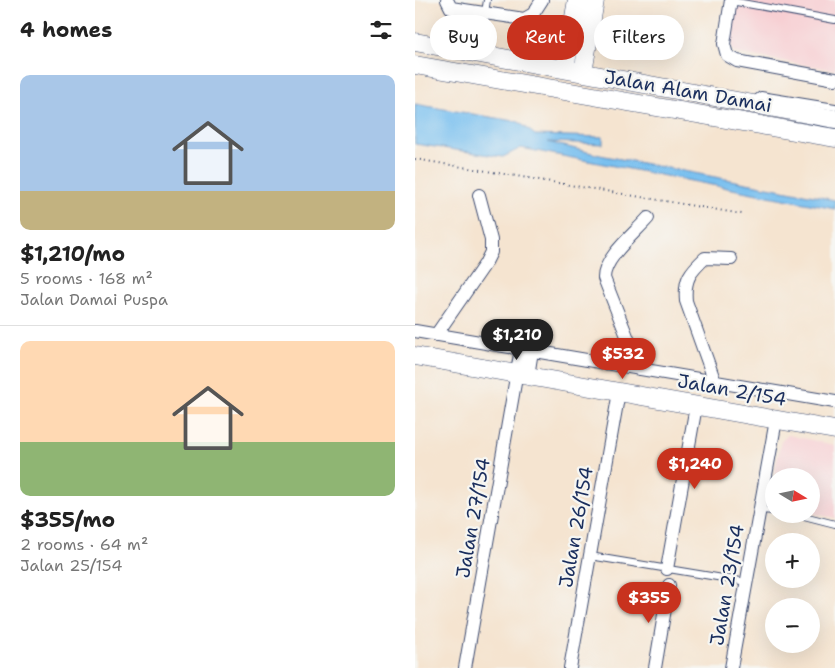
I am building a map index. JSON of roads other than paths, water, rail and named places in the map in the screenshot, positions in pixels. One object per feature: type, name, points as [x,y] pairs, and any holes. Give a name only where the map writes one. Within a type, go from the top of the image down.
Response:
[{"type":"main road","points":[[574,15],[577,0]]},
{"type":"main road","points":[[572,81],[588,40],[595,0]]},
{"type":"main road","points":[[588,40],[593,62],[604,76]]},
{"type":"main road","name":"Jalan Alam Damai","points":[[415,42],[545,66],[572,81],[604,76],[835,119]]},
{"type":"main road","points":[[545,66],[552,60]]},
{"type":"main road","points":[[570,60],[572,81]]},
{"type":"main road","name":"Jalan Alam Damai","points":[[415,64],[572,81],[835,138]]},
{"type":"main road","name":"Jalan 2/154","points":[[415,356],[835,430]]},
{"type":"street","points":[[449,4],[485,14],[524,19],[533,14],[542,0]]},
{"type":"street","points":[[731,1],[723,44],[727,55],[737,61],[835,78]]},
{"type":"street","points":[[436,335],[485,264],[491,252],[491,240],[479,195]]},
{"type":"street","points":[[640,369],[604,278],[604,271],[608,262],[647,218]]},
{"type":"street","points":[[715,382],[686,301],[685,288],[688,277],[694,268],[705,258],[731,259]]},
{"type":"street","points":[[415,331],[835,402]]},
{"type":"street","name":"Jalan 27/154","points":[[465,668],[527,350]]},
{"type":"street","name":"Jalan 26/154","points":[[571,668],[619,392]]},
{"type":"street","points":[[667,569],[696,406]]},
{"type":"street","name":"Jalan 23/154","points":[[731,668],[777,420]]},
{"type":"street","points":[[655,668],[669,585]]},
{"type":"lane","points":[[485,14],[487,0]]},
{"type":"lane","points":[[731,1],[835,20]]},
{"type":"lane","points":[[745,102],[752,101],[761,95],[835,107]]},
{"type":"lane","points":[[760,510],[765,510]]},
{"type":"lane","points":[[820,520],[835,524]]},
{"type":"lane","points":[[590,556],[747,582]]},
{"type":"water","points":[[415,104],[519,122],[535,135],[603,137],[603,144],[548,142],[600,155],[835,200],[835,209],[521,148],[503,157],[415,144]]}]
